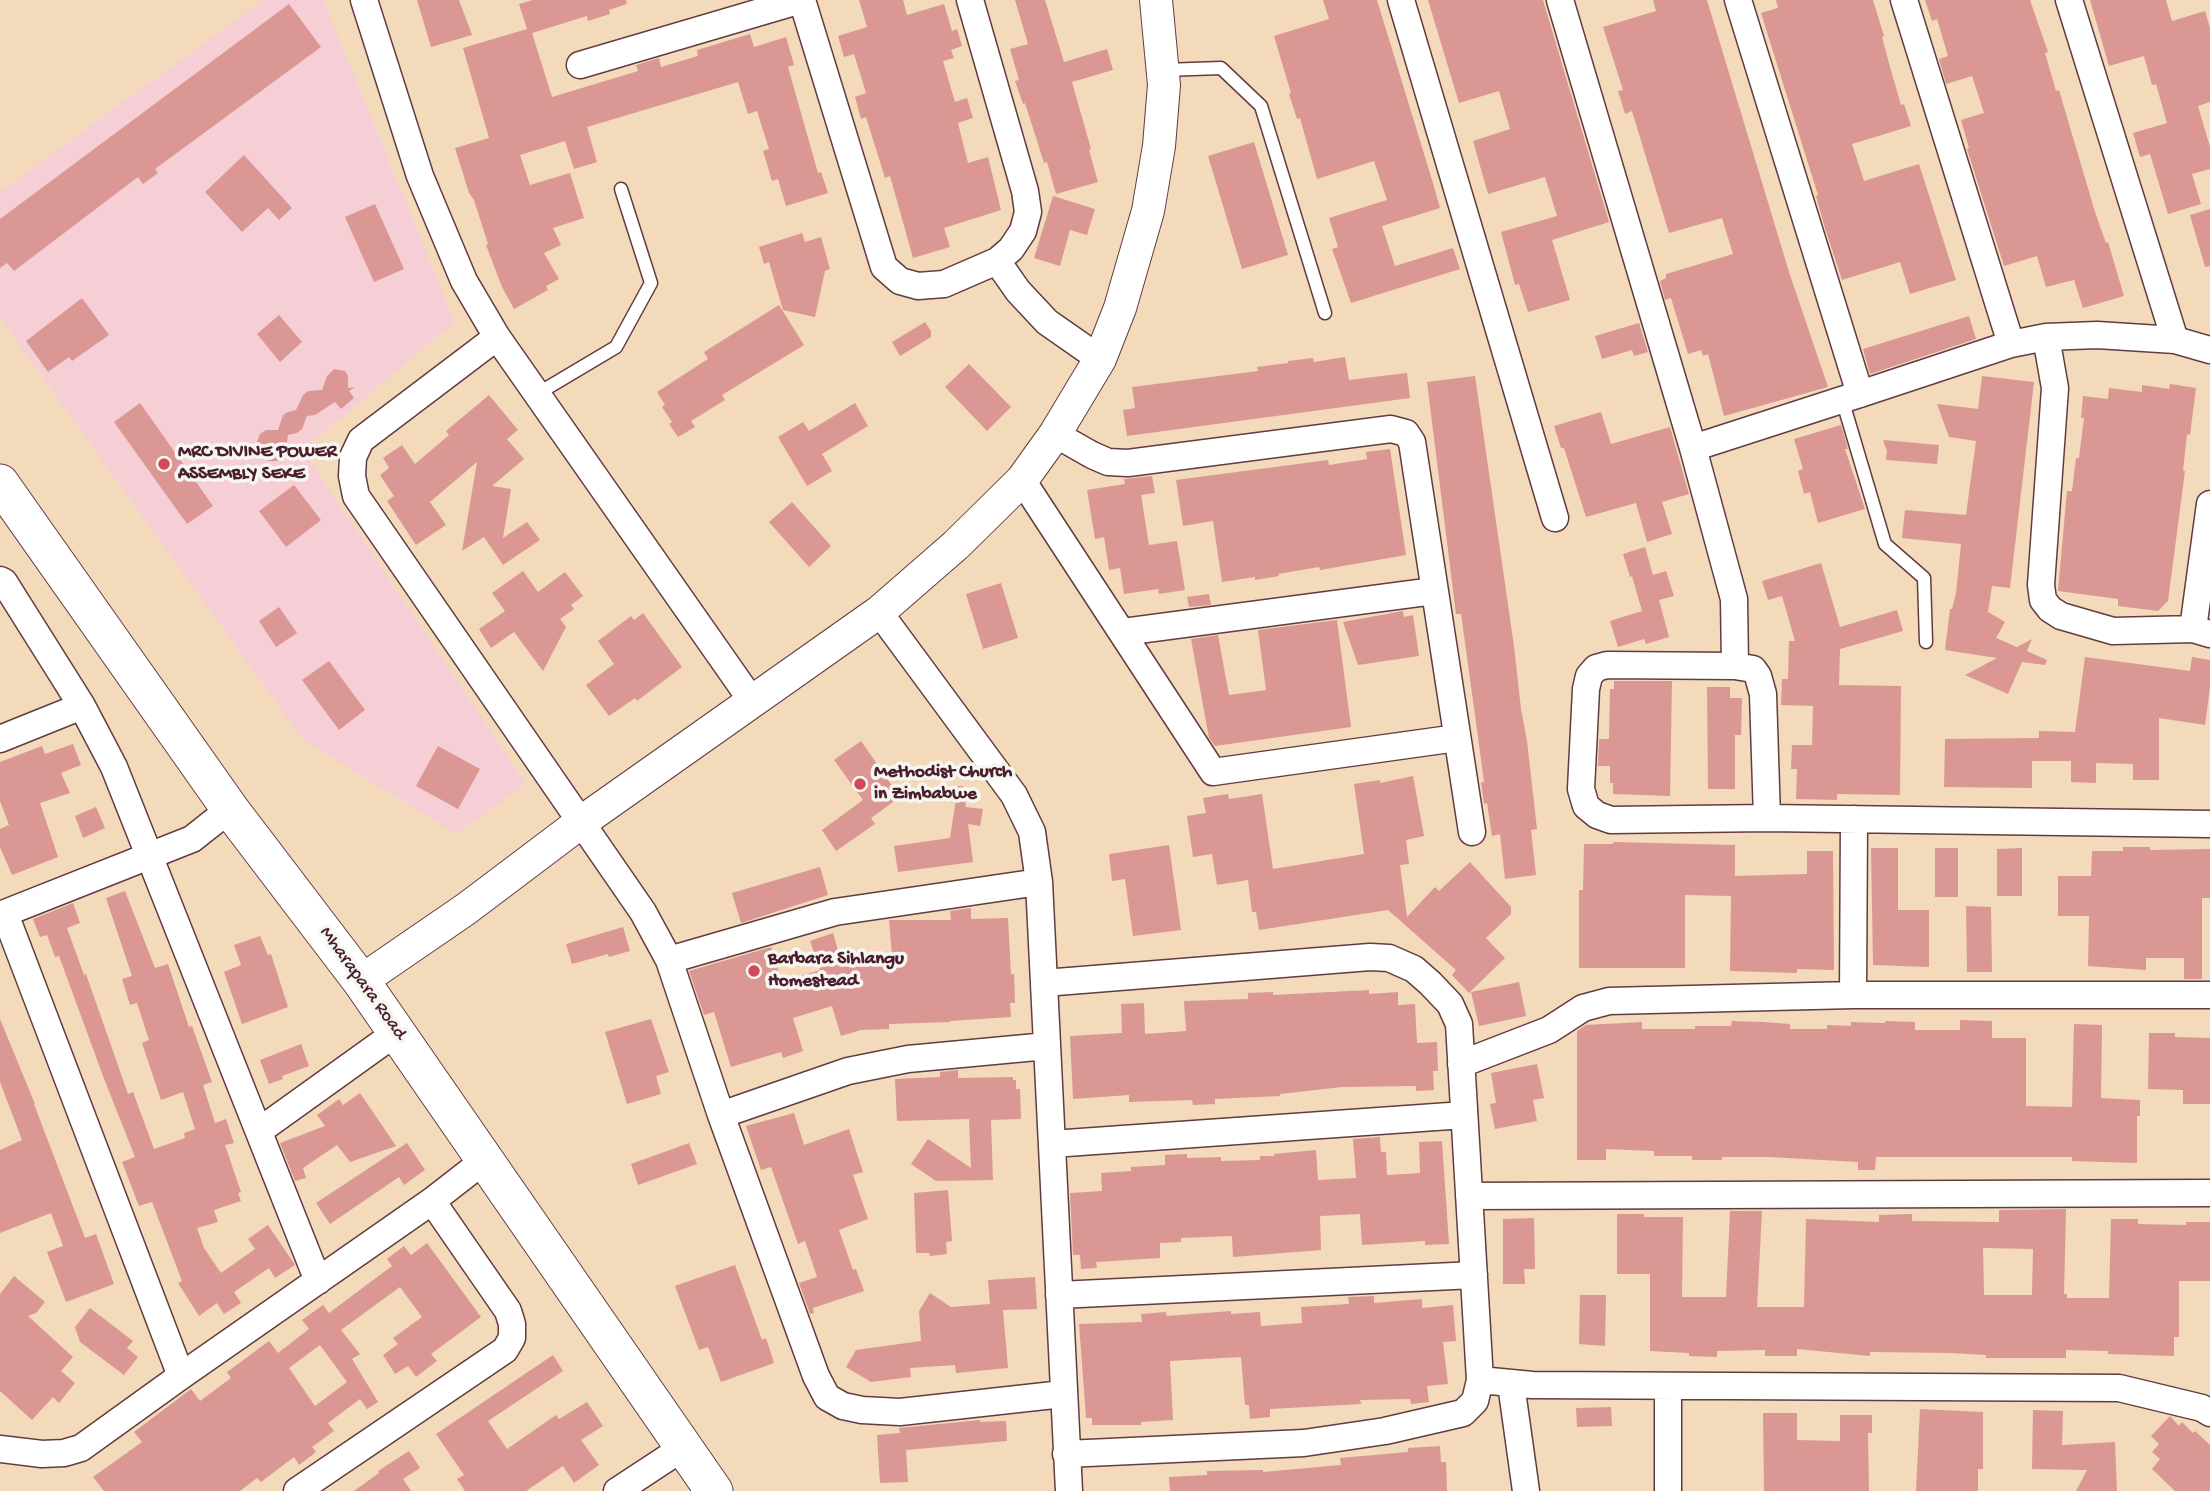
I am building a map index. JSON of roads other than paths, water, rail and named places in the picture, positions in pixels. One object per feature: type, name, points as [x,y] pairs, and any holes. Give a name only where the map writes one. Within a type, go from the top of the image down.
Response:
[{"type":"main road","name":"Mharapara Road","points":[[0,483],[230,809],[361,981],[715,1491]]},
{"type":"street","points":[[364,0],[420,176],[464,281],[497,337],[752,701]]},
{"type":"street","points":[[580,65],[802,0],[884,268],[900,281],[918,286],[944,284],[997,261],[1011,249],[1023,231],[1028,212],[1025,191],[970,0]]},
{"type":"street","points":[[361,981],[466,909],[580,823],[879,612],[956,545],[1022,480],[1055,434],[1100,359],[1120,309],[1147,211],[1159,146],[1164,85],[1156,0]]},
{"type":"street","points":[[1401,0],[1555,518]]},
{"type":"street","points":[[1560,0],[1693,449],[1734,599],[1735,666]]},
{"type":"street","points":[[1738,0],[1851,397]]},
{"type":"street","points":[[1905,0],[2011,344]]},
{"type":"street","points":[[2069,0],[2175,340]]},
{"type":"street","points":[[997,261],[1018,291],[1047,322],[1100,359]]},
{"type":"street","points":[[1693,449],[2011,344],[2046,337],[2097,335],[2175,340],[2210,350]]},
{"type":"street","points":[[497,337],[361,440],[354,457],[356,496],[643,912],[669,960],[720,1115],[816,1376],[827,1397],[843,1406],[900,1412],[1063,1394]]},
{"type":"street","points":[[2046,337],[2056,388],[2042,585],[2043,600],[2050,609],[2061,616],[2113,631],[2202,632],[2210,504]]},
{"type":"street","points":[[1055,434],[1108,462],[1128,463],[1391,429],[1406,433],[1412,442],[1472,832]]},
{"type":"street","points":[[1022,480],[1124,632],[1213,772],[1457,738]]},
{"type":"street","points":[[0,580],[4,582],[82,706],[114,767],[318,1281]]},
{"type":"street","points":[[1124,632],[1434,591]]},
{"type":"street","points":[[879,612],[1014,795],[1031,832],[1039,881],[1069,1491]]},
{"type":"street","points":[[1767,818],[1763,694],[1753,669],[1735,666],[1607,665],[1596,668],[1589,676],[1581,789],[1586,806],[1597,815],[1611,820],[1767,818],[2210,824]]},
{"type":"street","points":[[0,739],[82,706]]},
{"type":"street","points":[[181,1376],[2,915],[192,839],[230,809]]},
{"type":"street","points":[[1853,995],[1854,819]]},
{"type":"street","points":[[669,960],[835,912],[1039,881]]},
{"type":"street","points":[[1044,983],[1370,957],[1389,958],[1414,969],[1450,1004],[1459,1024],[1480,1380],[1475,1401],[1463,1413],[1385,1432],[1304,1443],[1066,1454]]},
{"type":"street","points":[[1461,1064],[1549,1030],[1583,1008],[1609,1001],[1853,995],[2210,995]]},
{"type":"street","points":[[259,1131],[397,1032]]},
{"type":"street","points":[[720,1115],[848,1071],[908,1059],[1047,1046]]},
{"type":"street","points":[[1052,1144],[1464,1115]]},
{"type":"street","points":[[0,1449],[42,1454],[64,1453],[81,1448],[432,1201],[486,1159]]},
{"type":"street","points":[[1469,1196],[2210,1193]]},
{"type":"street","points":[[297,1491],[505,1350],[512,1338],[508,1311],[432,1201]]},
{"type":"street","points":[[1059,1295],[1474,1275]]},
{"type":"street","points":[[1480,1380],[1511,1384],[1668,1386],[2119,1388],[2202,1408],[2210,1413]]},
{"type":"street","points":[[1511,1384],[1526,1491]]},
{"type":"street","points":[[1668,1386],[1668,1491]]},
{"type":"street","points":[[617,1491],[684,1447]]},
{"type":"lane","points":[[1162,71],[1221,68],[1262,106],[1325,313]]},
{"type":"lane","points":[[537,394],[616,347],[651,283],[621,189]]},
{"type":"lane","points":[[1851,397],[1885,544],[1924,578],[1926,642]]},
{"type":"place","name":"MRC DIVINE POWER ASSEMBLY SEKE","points":[[164,464]]},
{"type":"place","name":"Methodist Church in Zimbabwe","points":[[860,784]]},
{"type":"place","name":"Barbara Sihlangu Homestead","points":[[754,971]]}]
